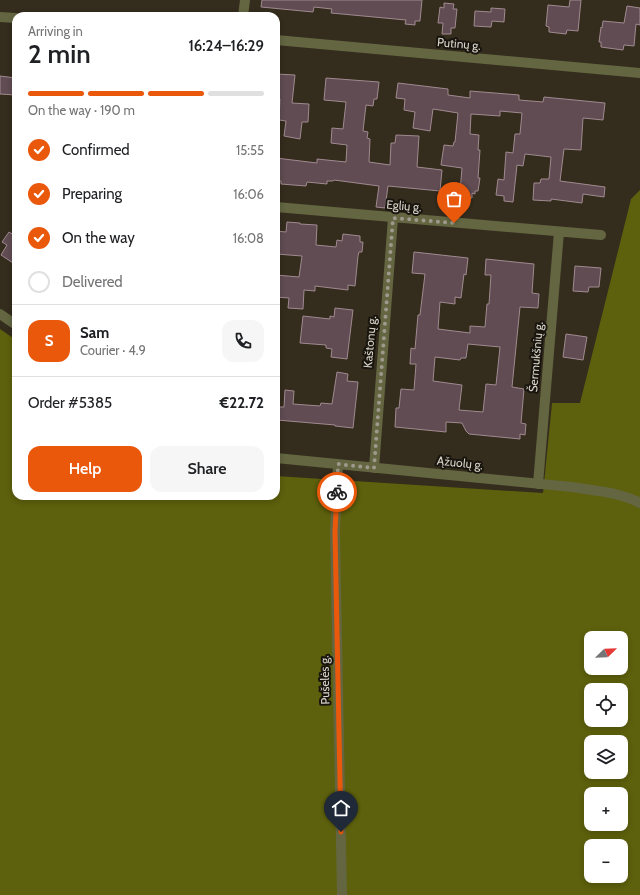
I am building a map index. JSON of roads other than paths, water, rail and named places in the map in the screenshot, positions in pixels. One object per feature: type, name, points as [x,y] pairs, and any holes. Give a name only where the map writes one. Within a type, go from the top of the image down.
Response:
[{"type":"street","points":[[244,12],[245,0]]},
{"type":"street","points":[[0,17],[12,18]]},
{"type":"street","name":"Putinų g.","points":[[280,40],[640,73]]},
{"type":"street","name":"Eglių g.","points":[[280,207],[601,235]]},
{"type":"street","name":"Kaštonų g.","points":[[374,468],[393,218]]},
{"type":"street","name":"Šermukšnių g.","points":[[538,484],[559,232]]},
{"type":"street","points":[[0,314],[12,322]]},
{"type":"street","name":"Ąžuolų g.","points":[[280,458],[538,484],[614,494],[640,503]]},
{"type":"street","name":"Pušelės g.","points":[[338,464],[335,532],[342,895]]}]
